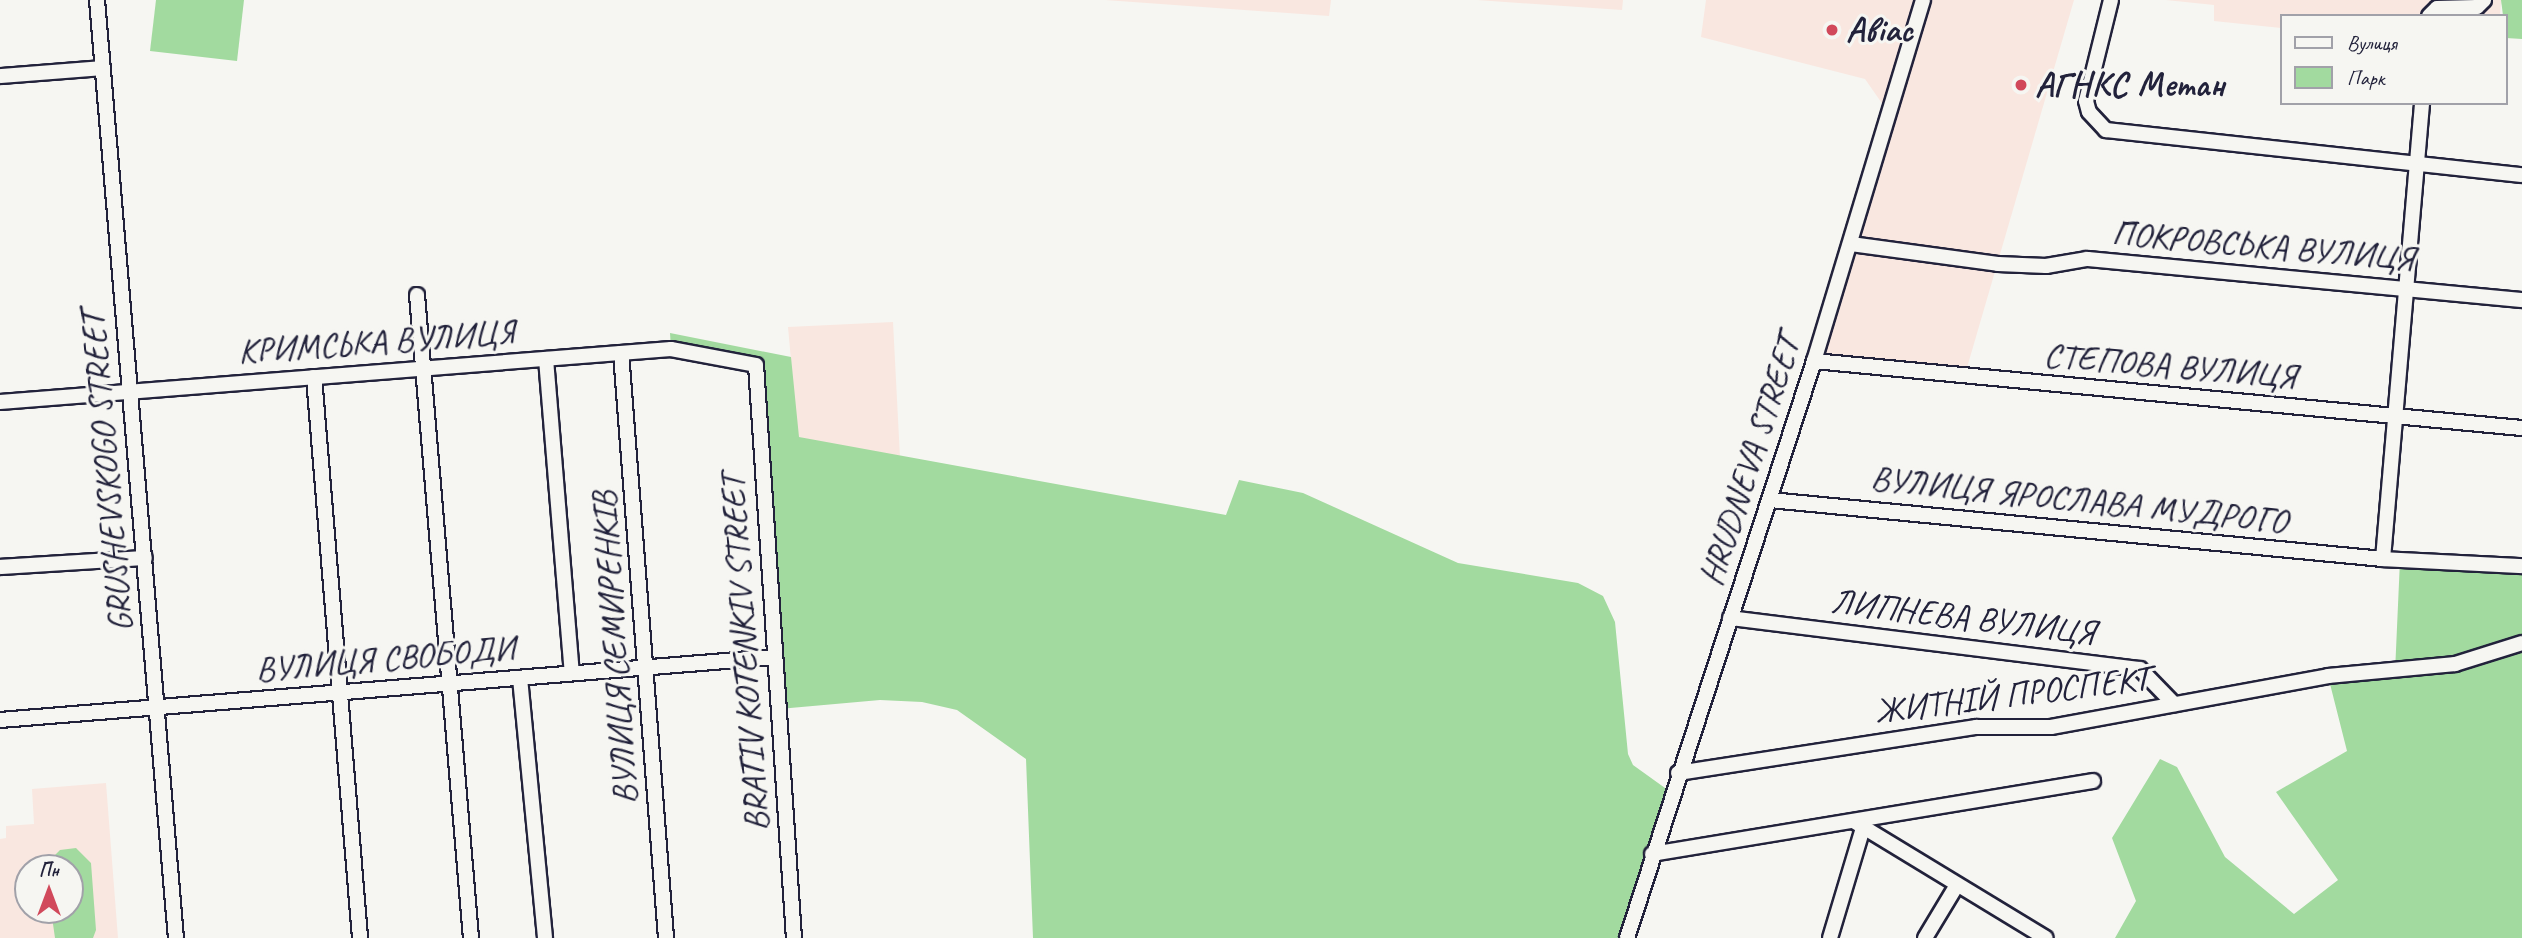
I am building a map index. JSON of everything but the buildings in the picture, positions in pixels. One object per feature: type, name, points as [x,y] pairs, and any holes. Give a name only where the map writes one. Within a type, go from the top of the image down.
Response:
[{"type":"street","name":"GRUSHEVSKOGO STREET","points":[[97,0],[176,938]]},
{"type":"street","name":"HRUDNEVA STREET","points":[[1627,938],[1678,773],[1814,361],[1923,0]]},
{"type":"street","points":[[2111,0],[2086,101],[2095,122],[2118,135],[2522,175]]},
{"type":"street","points":[[2431,14],[2437,8],[2476,7],[2484,0]]},
{"type":"street","points":[[0,76],[103,68]]},
{"type":"street","points":[[2383,559],[2423,105]]},
{"type":"street","name":"ПОКРОВСЬКА ВУЛИЦЯ","points":[[1850,244],[1998,264],[2046,266],[2087,259],[2522,300]]},
{"type":"street","points":[[416,295],[446,684],[471,938]]},
{"type":"street","name":"КРИМСЬКА ВУЛИЦЯ","points":[[0,402],[671,349],[756,365]]},
{"type":"street","name":"ВУЛИЦЯ СЕМИРЕНКІВ","points":[[621,353],[666,938]]},
{"type":"street","points":[[546,359],[572,673]]},
{"type":"street","name":"СТЕПОВА ВУЛИЦЯ","points":[[1814,361],[2522,428]]},
{"type":"street","name":"BRATIV KOTENKIV STREET","points":[[756,365],[794,938]]},
{"type":"street","points":[[314,377],[360,938]]},
{"type":"street","name":"ВУЛИЦЯ ЯРОСЛАВА МУДРОГО","points":[[1770,500],[2383,559],[2522,566]]},
{"type":"street","points":[[0,567],[145,558]]},
{"type":"street","name":"ЛИПНЕВА ВУЛИЦЯ","points":[[1730,618],[2140,669],[2174,704]]},
{"type":"street","name":"ЖИТНІЙ ПРОСПЕКТ","points":[[1678,773],[1976,727],[2051,727],[2328,676],[2395,672],[2455,664],[2522,643]]},
{"type":"street","name":"ВУЛИЦЯ СВОБОДИ","points":[[0,720],[774,657]]},
{"type":"street","points":[[520,678],[545,938]]},
{"type":"street","points":[[1652,854],[1859,825],[2093,781]]},
{"type":"street","points":[[1859,825],[2046,938]]},
{"type":"street","points":[[1830,938],[1859,825]]},
{"type":"street","points":[[1925,938],[1957,885]]},
{"type":"shaded area","points":[[1105,0],[1331,0],[1329,16]]},
{"type":"shaded area","points":[[1477,0],[1623,0],[1622,10]]},
{"type":"shaded area","points":[[1706,0],[2074,0],[1964,378],[1814,361],[1888,112],[1865,79],[1701,37]]},
{"type":"shaded area","points":[[2166,0],[2501,0],[2500,14],[2280,14],[2280,28],[2214,21],[2214,5]]},
{"type":"shaded area","points":[[893,322],[900,458],[798,437],[788,327]]},
{"type":"shaded area","points":[[106,783],[118,938],[0,938],[0,839],[6,838],[6,826],[34,824],[32,789]]},
{"type":"green space","points":[[156,0],[244,0],[237,61],[150,51]]},
{"type":"green space","points":[[2501,0],[2522,0],[2522,39],[2508,38],[2508,14],[2503,14]]},
{"type":"green space","points":[[670,333],[791,357],[799,437],[1226,515],[1239,480],[1303,493],[1458,563],[1578,583],[1603,596],[1615,622],[1628,754],[1633,765],[1672,793],[1627,938],[1033,938],[1026,759],[957,710],[922,702],[880,700],[779,709],[756,365],[671,349]]},
{"type":"green space","points":[[2400,560],[2522,566],[2522,938],[2115,938],[2136,901],[2112,838],[2160,759],[2177,767],[2225,857],[2294,914],[2338,880],[2276,792],[2347,751],[2328,676],[2395,672]]},
{"type":"green space","points":[[76,848],[82,854],[56,854],[60,850]]},
{"type":"green space","points":[[84,856],[91,863],[96,930],[93,938],[55,938],[53,924],[84,924]]},
{"type":"place","name":"Авіас","points":[[1832,30]]},
{"type":"place","name":"АГНКС Метан","points":[[2021,85]]}]
